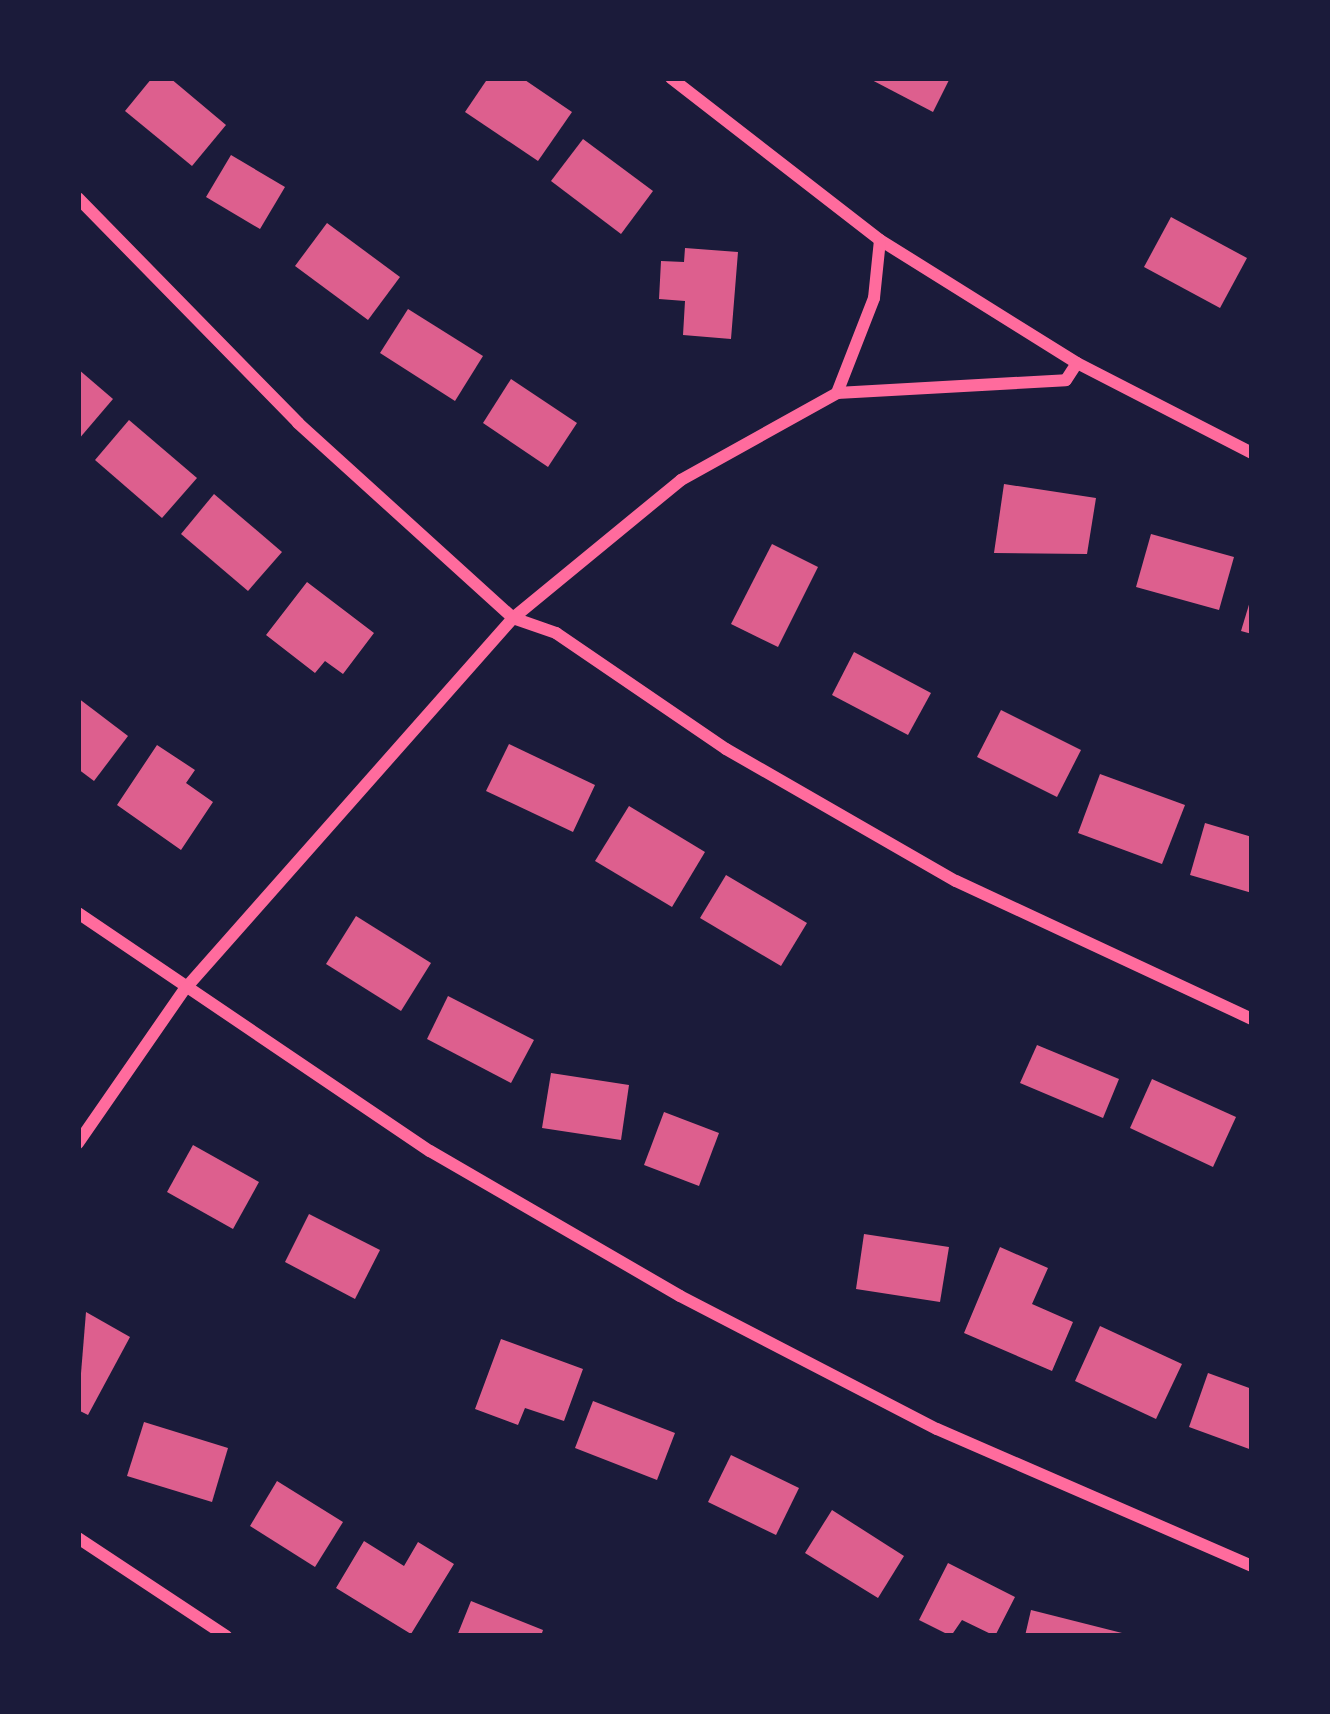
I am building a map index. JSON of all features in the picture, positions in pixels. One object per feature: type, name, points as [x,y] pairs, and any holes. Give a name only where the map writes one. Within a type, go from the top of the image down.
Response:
[{"type":"street","points":[[670,78],[880,240],[1077,363],[1252,453]]},
{"type":"street","points":[[78,198],[282,407],[513,618],[556,633],[726,748],[956,881],[1252,1019]]},
{"type":"street","points":[[837,393],[874,298],[880,240]]},
{"type":"street","points":[[78,1143],[184,990],[513,618],[682,480],[837,393],[1066,380],[1077,363]]},
{"type":"street","points":[[78,913],[184,990],[680,1296],[938,1429],[1252,1566]]},
{"type":"street","points":[[78,1538],[226,1636]]},
{"type":"building","points":[[152,78],[170,78],[226,125],[192,166],[125,111]]},
{"type":"building","points":[[488,78],[522,78],[572,112],[538,161],[465,112]]},
{"type":"building","points":[[868,78],[950,78],[933,112]]},
{"type":"building","points":[[583,139],[653,191],[621,234],[551,181]]},
{"type":"building","points":[[231,155],[285,187],[260,229],[206,197]]},
{"type":"building","points":[[1171,217],[1247,258],[1220,308],[1144,267]]},
{"type":"building","points":[[327,223],[400,277],[368,320],[295,266]]},
{"type":"building","points":[[685,248],[738,252],[731,339],[683,335],[685,301],[659,299],[661,261],[684,262]]},
{"type":"building","points":[[408,309],[483,356],[455,401],[380,353]]},
{"type":"building","points":[[78,369],[113,399],[78,440]]},
{"type":"building","points":[[511,379],[577,423],[548,467],[483,423]]},
{"type":"building","points":[[129,420],[197,478],[162,518],[95,460]]},
{"type":"building","points":[[1004,484],[1096,498],[1087,554],[994,553]]},
{"type":"building","points":[[214,494],[282,552],[248,591],[181,534]]},
{"type":"building","points":[[1151,534],[1234,557],[1219,610],[1136,587]]},
{"type":"building","points":[[772,544],[818,567],[778,647],[731,624]]},
{"type":"building","points":[[307,582],[374,633],[343,674],[325,661],[315,673],[266,635]]},
{"type":"building","points":[[1252,598],[1252,634],[1241,631]]},
{"type":"building","points":[[854,652],[931,693],[908,735],[832,695]]},
{"type":"building","points":[[78,698],[128,736],[94,781],[78,769]]},
{"type":"building","points":[[1001,710],[1081,750],[1057,797],[977,757]]},
{"type":"building","points":[[509,744],[595,785],[573,832],[486,791]]},
{"type":"building","points":[[157,745],[195,770],[186,783],[213,802],[181,850],[117,805]]},
{"type":"building","points":[[1100,774],[1185,805],[1162,864],[1078,833]]},
{"type":"building","points":[[629,806],[705,852],[672,907],[595,861]]},
{"type":"building","points":[[1205,823],[1252,837],[1252,893],[1190,875]]},
{"type":"building","points":[[726,875],[807,923],[781,966],[700,918]]},
{"type":"building","points":[[356,916],[431,963],[401,1011],[326,964]]},
{"type":"building","points":[[448,996],[534,1040],[511,1083],[427,1039]]},
{"type":"building","points":[[1037,1045],[1119,1079],[1103,1118],[1020,1083]]},
{"type":"building","points":[[551,1073],[629,1085],[621,1140],[542,1128]]},
{"type":"building","points":[[1152,1079],[1236,1117],[1213,1167],[1130,1128]]},
{"type":"building","points":[[664,1112],[719,1133],[699,1186],[644,1165]]},
{"type":"building","points":[[193,1145],[259,1182],[233,1229],[167,1192]]},
{"type":"building","points":[[309,1214],[380,1250],[355,1299],[285,1262]]},
{"type":"building","points":[[864,1234],[949,1247],[940,1302],[856,1289]]},
{"type":"building","points":[[1000,1247],[1048,1268],[1032,1304],[1073,1322],[1052,1371],[964,1333]]},
{"type":"building","points":[[86,1312],[130,1337],[88,1415],[78,1410]]},
{"type":"building","points":[[1100,1326],[1182,1364],[1156,1419],[1075,1381]]},
{"type":"building","points":[[501,1339],[583,1369],[564,1421],[525,1408],[518,1425],[475,1409]]},
{"type":"building","points":[[1208,1373],[1252,1389],[1252,1450],[1189,1427]]},
{"type":"building","points":[[593,1401],[675,1433],[657,1480],[575,1448]]},
{"type":"building","points":[[144,1422],[228,1448],[212,1502],[127,1476]]},
{"type":"building","points":[[731,1455],[799,1488],[776,1535],[708,1502]]},
{"type":"building","points":[[277,1481],[343,1522],[315,1567],[250,1526]]},
{"type":"building","points":[[832,1510],[904,1556],[878,1598],[805,1553]]},
{"type":"building","points":[[364,1541],[404,1566],[418,1542],[454,1564],[411,1634],[336,1588]]},
{"type":"building","points":[[948,1563],[1015,1597],[995,1636],[962,1620],[951,1636],[919,1620]]},
{"type":"building","points":[[471,1601],[543,1630],[541,1636],[457,1636]]},
{"type":"building","points":[[1031,1610],[1126,1634],[1126,1636],[1025,1636]]}]
